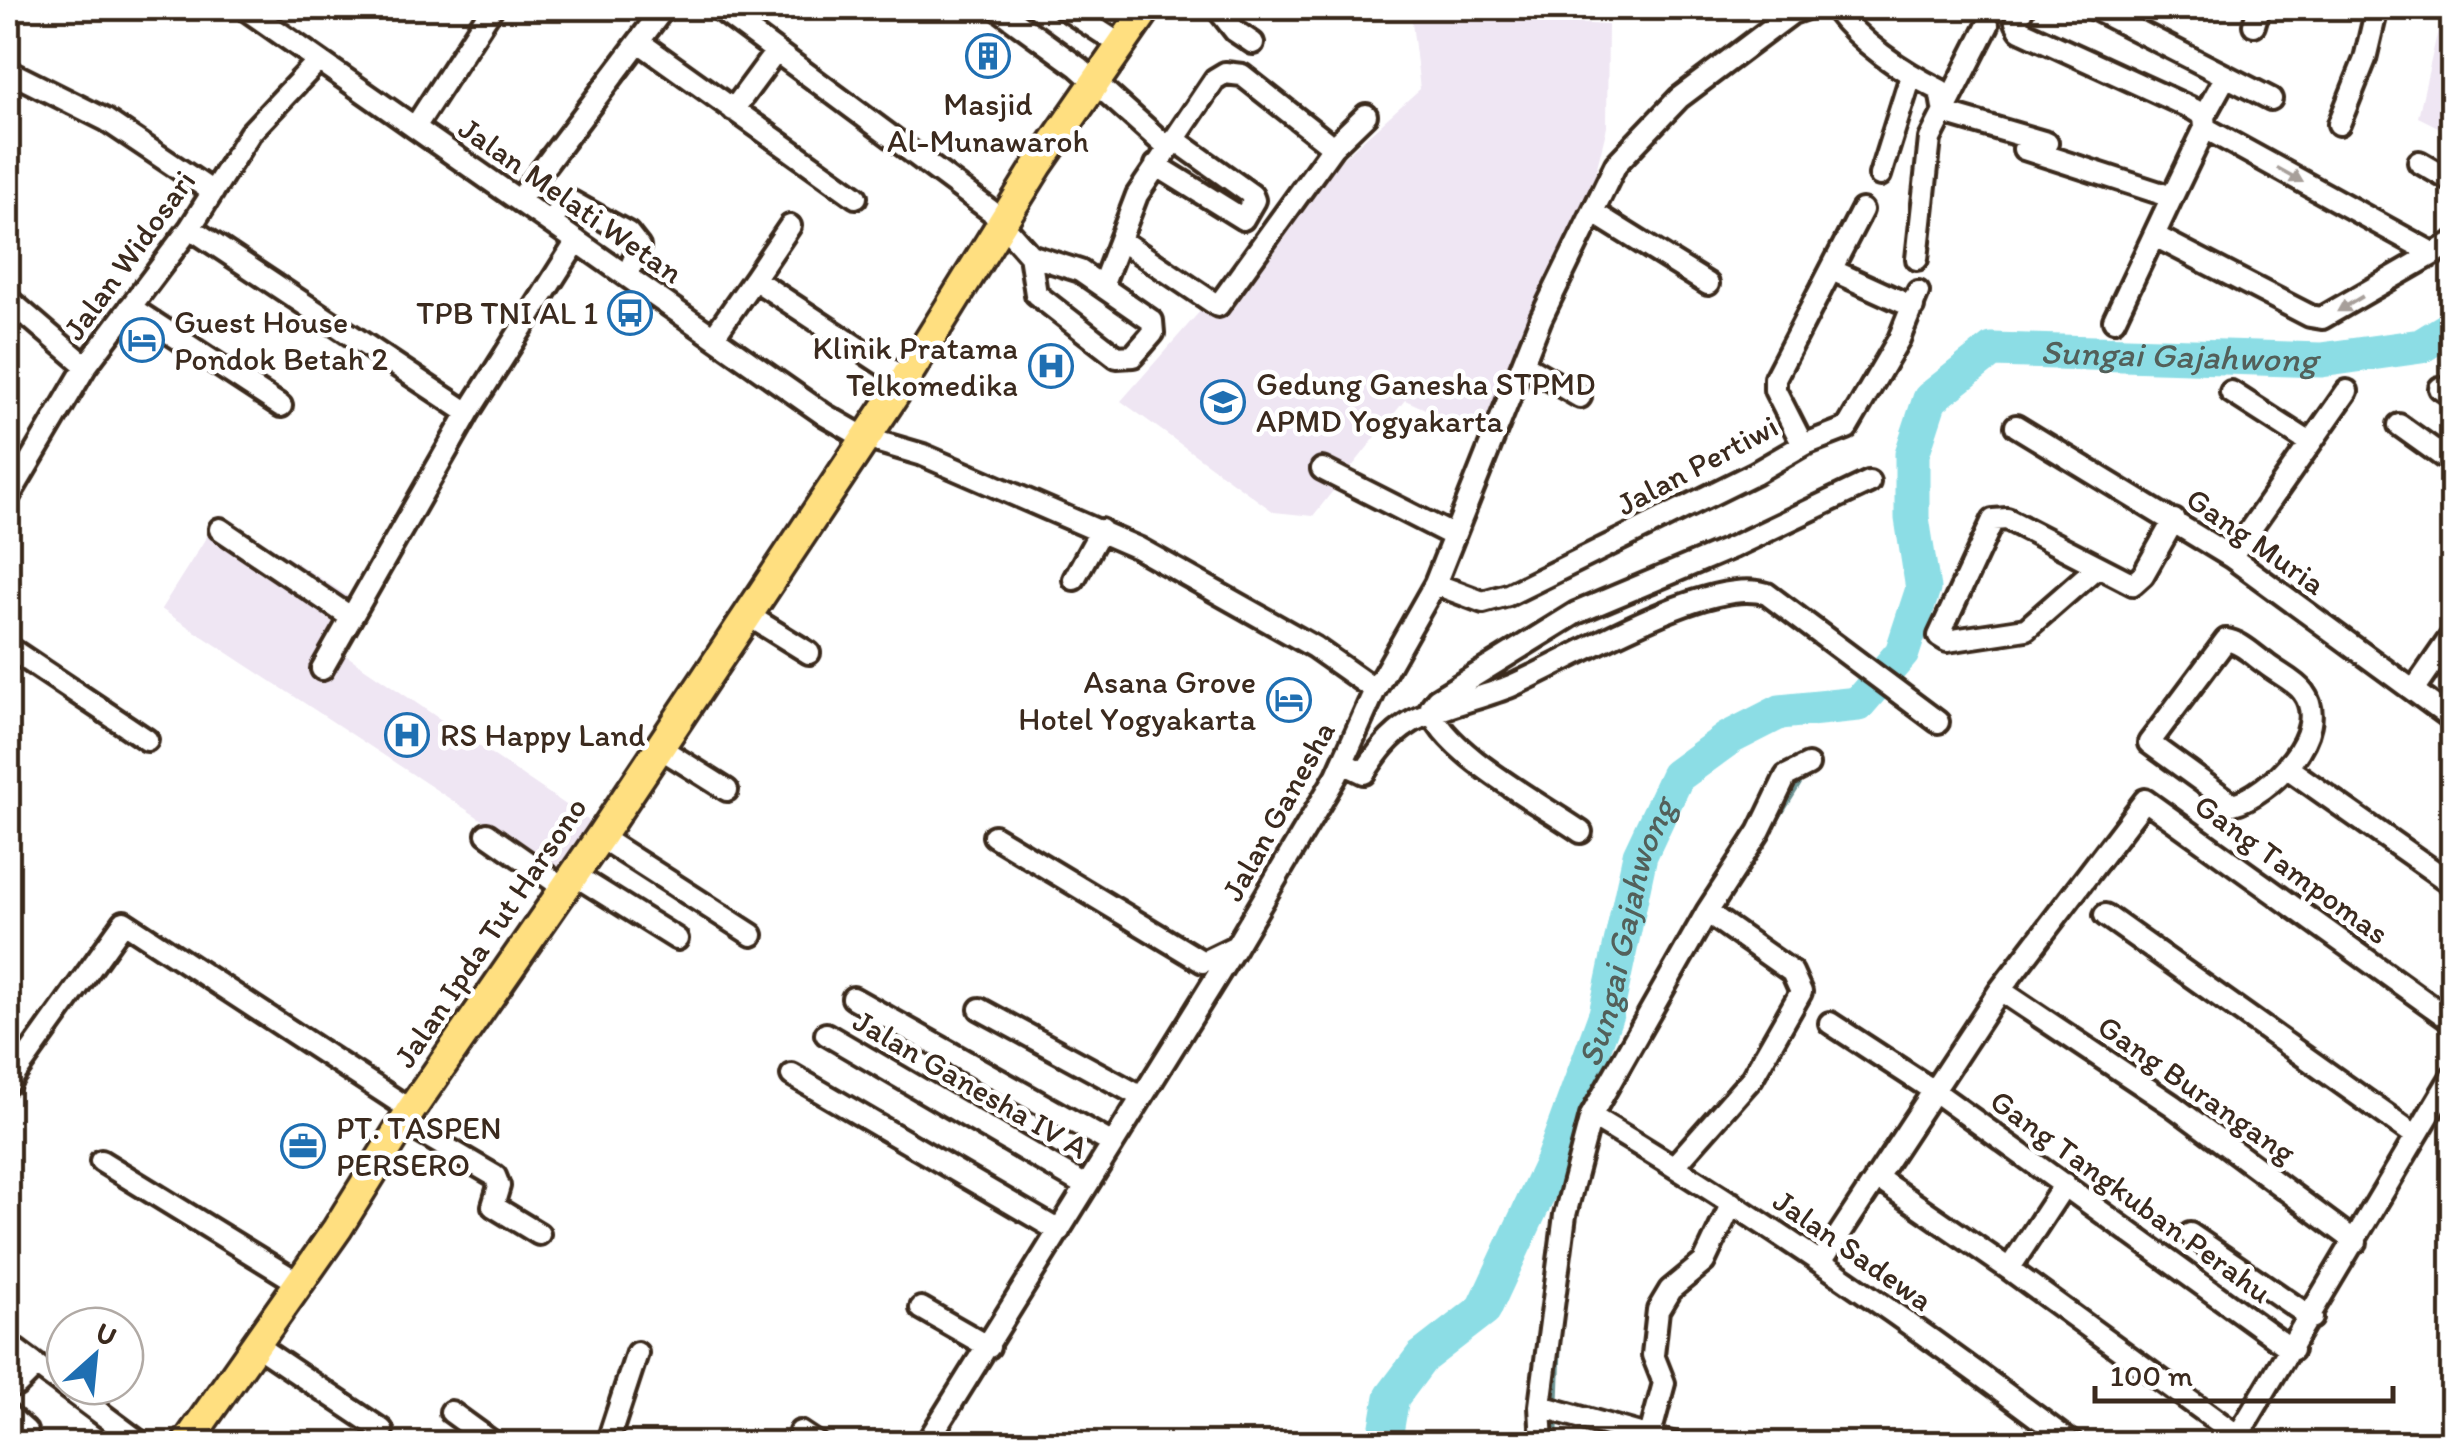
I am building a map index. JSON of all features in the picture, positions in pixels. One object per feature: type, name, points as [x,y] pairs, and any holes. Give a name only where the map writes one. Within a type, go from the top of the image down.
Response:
[{"type":"main road","name":"Jalan Ipda Tut Harsono","points":[[186,1444],[600,837],[905,379],[1038,165],[1148,8]]},
{"type":"street","name":"Jalan Melati Wetan","points":[[244,8],[626,276],[866,438]]},
{"type":"street","points":[[415,128],[492,8]]},
{"type":"street","points":[[520,199],[664,8]]},
{"type":"street","points":[[718,8],[1004,224],[1030,255],[1103,284],[1154,325],[1153,333],[1129,358],[1118,357],[1043,302],[1032,286],[1030,255]]},
{"type":"street","points":[[997,8],[1097,83],[1166,151]]},
{"type":"street","points":[[1064,8],[1120,45]]},
{"type":"street","points":[[1218,8],[1235,31],[1254,42]]},
{"type":"street","name":"Jalan Ganesha","points":[[926,1444],[1236,946],[1343,763],[1375,690],[1435,584],[1523,364],[1616,164],[1643,130],[1792,13],[1806,8]]},
{"type":"street","points":[[1834,8],[1911,76],[1940,90],[1944,113]]},
{"type":"street","points":[[2023,8],[2016,22],[2020,30],[2205,122],[2443,249]]},
{"type":"street","points":[[2093,8],[2271,99]]},
{"type":"street","points":[[2339,124],[2360,76],[2378,8]]},
{"type":"street","points":[[1917,258],[1926,158],[1988,24]]},
{"type":"street","points":[[638,42],[856,196]]},
{"type":"street","points":[[733,110],[775,53]]},
{"type":"street","name":"Jalan Widosari","points":[[8,498],[14,475],[86,366],[190,228],[250,133],[318,61]]},
{"type":"street","points":[[8,71],[106,120],[213,192]]},
{"type":"street","points":[[1103,284],[1132,206],[1216,80],[1233,73],[1242,75],[1334,147]]},
{"type":"street","points":[[1880,175],[1911,76]]},
{"type":"street","points":[[2114,320],[2226,76]]},
{"type":"street","points":[[1944,113],[2094,158]]},
{"type":"street","points":[[1120,240],[1216,307],[1334,147],[1366,115]]},
{"type":"street","points":[[2024,149],[2172,197]]},
{"type":"street","points":[[2418,162],[2452,182]]},
{"type":"street","points":[[548,220],[572,202],[628,233],[638,247],[626,276]]},
{"type":"street","name":"Jalan Pertiwi","points":[[1435,584],[1483,602],[1508,595],[1756,473],[1803,444],[1774,390],[1775,378],[1834,271],[1862,210]]},
{"type":"street","points":[[1594,212],[1708,284]]},
{"type":"street","points":[[714,336],[790,226]]},
{"type":"street","points":[[190,228],[468,413]]},
{"type":"street","points":[[2154,236],[2316,318],[2330,316],[2443,249]]},
{"type":"street","points":[[322,669],[468,413],[576,241]]},
{"type":"street","points":[[1803,444],[1847,428],[1916,300],[1834,271]]},
{"type":"street","points":[[754,278],[905,379]]},
{"type":"street","points":[[8,299],[86,366]]},
{"type":"street","points":[[130,307],[281,406]]},
{"type":"street","points":[[1523,364],[1580,397]]},
{"type":"street","points":[[2230,557],[2347,391]]},
{"type":"street","points":[[2231,392],[2310,444]]},
{"type":"street","points":[[2399,425],[2452,462]]},
{"type":"street","name":"Gang Muria","points":[[2016,426],[2230,557],[2452,719]]},
{"type":"street","points":[[866,438],[923,456],[1101,530],[1314,647],[1375,690]]},
{"type":"street","points":[[1322,469],[1452,535]]},
{"type":"street","points":[[1581,832],[1450,741],[1432,716],[1431,706],[1446,690],[1576,613],[1733,548],[1869,482]]},
{"type":"street","points":[[2098,566],[2026,629],[1947,641],[1939,636],[1994,520],[2008,519],[2098,566],[2126,582],[2138,580],[2174,520]]},
{"type":"street","points":[[220,529],[349,616]]},
{"type":"street","points":[[1074,579],[1101,530]]},
{"type":"street","points":[[1343,763],[1364,773],[1384,744],[1408,724],[1514,685],[1648,619],[1740,588],[1767,594],[1902,699],[1938,722]]},
{"type":"street","points":[[746,614],[808,653]]},
{"type":"street","points":[[2414,690],[2452,635]]},
{"type":"street","points":[[2226,640],[2234,641],[2305,695],[2307,727],[2289,769],[2270,787],[2233,804],[2150,747],[2226,640]]},
{"type":"street","points":[[8,647],[147,740]]},
{"type":"street","points":[[657,746],[727,790]]},
{"type":"street","points":[[1542,1444],[1550,1407],[1565,1216],[1596,1119],[1759,832],[1786,776],[1808,764]]},
{"type":"street","points":[[2289,769],[2452,884]]},
{"type":"street","name":"Gang Tampomas","points":[[2000,990],[2145,800],[2452,1021]]},
{"type":"street","points":[[487,834],[677,939]]},
{"type":"street","points":[[994,836],[1203,962],[1236,946]]},
{"type":"street","points":[[600,837],[752,934]]},
{"type":"street","points":[[1676,1164],[1752,1078],[1801,992],[1792,972],[1712,915]]},
{"type":"street","points":[[2105,915],[2416,1136]]},
{"type":"street","points":[[8,1084],[124,922],[496,1176],[499,1186],[492,1206],[538,1234]]},
{"type":"street","points":[[1820,1262],[2000,990]]},
{"type":"street","name":"Gang Burangang","points":[[2000,990],[2186,1114],[2356,1242]]},
{"type":"street","points":[[853,998],[1111,1143]]},
{"type":"street","points":[[980,1009],[1140,1096]]},
{"type":"street","name":"Gang Tangkuban Perahu","points":[[1830,1023],[1934,1090],[2292,1350]]},
{"type":"street","name":"Jalan Ganesha IV A","points":[[826,1034],[1086,1186]]},
{"type":"street","points":[[792,1075],[1060,1231]]},
{"type":"street","points":[[1876,1177],[2010,1269],[2236,1440],[2312,1318],[2452,1076]]},
{"type":"street","name":"Jalan Sadewa","points":[[1596,1119],[1676,1164],[1820,1262],[2073,1444]]},
{"type":"street","points":[[101,1161],[299,1283]]},
{"type":"street","points":[[2010,1269],[2065,1184]]},
{"type":"street","points":[[1650,1435],[1664,1382],[1653,1355],[1658,1310],[1670,1290],[1704,1262],[1732,1203]]},
{"type":"street","points":[[2190,1234],[2312,1318]]},
{"type":"street","points":[[921,1308],[989,1348]]},
{"type":"street","points":[[8,1344],[142,1444]]},
{"type":"street","points":[[254,1344],[382,1430]]},
{"type":"street","points":[[606,1444],[637,1353]]},
{"type":"street","points":[[8,1386],[17,1384],[36,1366]]},
{"type":"street","points":[[1550,1407],[1675,1444]]},
{"type":"street","points":[[451,1412],[494,1444]]},
{"type":"street","points":[[8,1415],[26,1431],[30,1444]]},
{"type":"path","points":[[1590,8],[1667,14],[1686,8]]},
{"type":"shaded area","points":[[2443,8],[2452,8],[2452,134],[2418,117]]},
{"type":"shaded area","points":[[1411,14],[1608,25],[1607,127],[1573,263],[1477,432],[1405,400],[1313,516],[1274,512],[1121,401],[1304,193],[1420,89]]},
{"type":"shaded area","name":"RS Happy Land","points":[[221,514],[357,602],[331,645],[594,824],[563,873],[161,609]]},
{"type":"waterway","name":"Sungai Gajahwong","points":[[1384,1444],[1392,1397],[1422,1357],[1484,1309],[1550,1167],[1606,1014],[1640,855],[1677,776],[1729,738],[1780,712],[1858,704],[1902,653],[1923,589],[1912,518],[1912,454],[1930,399],[1992,350],[2321,360],[2421,346],[2452,327]]},
{"type":"waterway","points":[[1771,829],[1804,775]]},
{"type":"waterway","points":[[1698,948],[1741,878]]},
{"type":"waterway","points":[[1555,1444],[1559,1334]]},
{"type":"place","name":"Masjid Al-Munawaroh","points":[[988,56]]},
{"type":"place","name":"TPB TNI AL 1","points":[[630,313]]},
{"type":"place","name":"Guest House Pondok Betah 2","points":[[142,340]]},
{"type":"place","name":"Klinik Pratama Telkomedika","points":[[1051,366]]},
{"type":"place","name":"Gedung Ganesha STPMD APMD Yogyakarta","points":[[1223,402]]},
{"type":"place","name":"Asana Grove Hotel Yogyakarta","points":[[1289,700]]},
{"type":"place","name":"RS Happy Land","points":[[407,735]]},
{"type":"place","name":"PT. TASPEN PERSERO","points":[[303,1146]]}]
